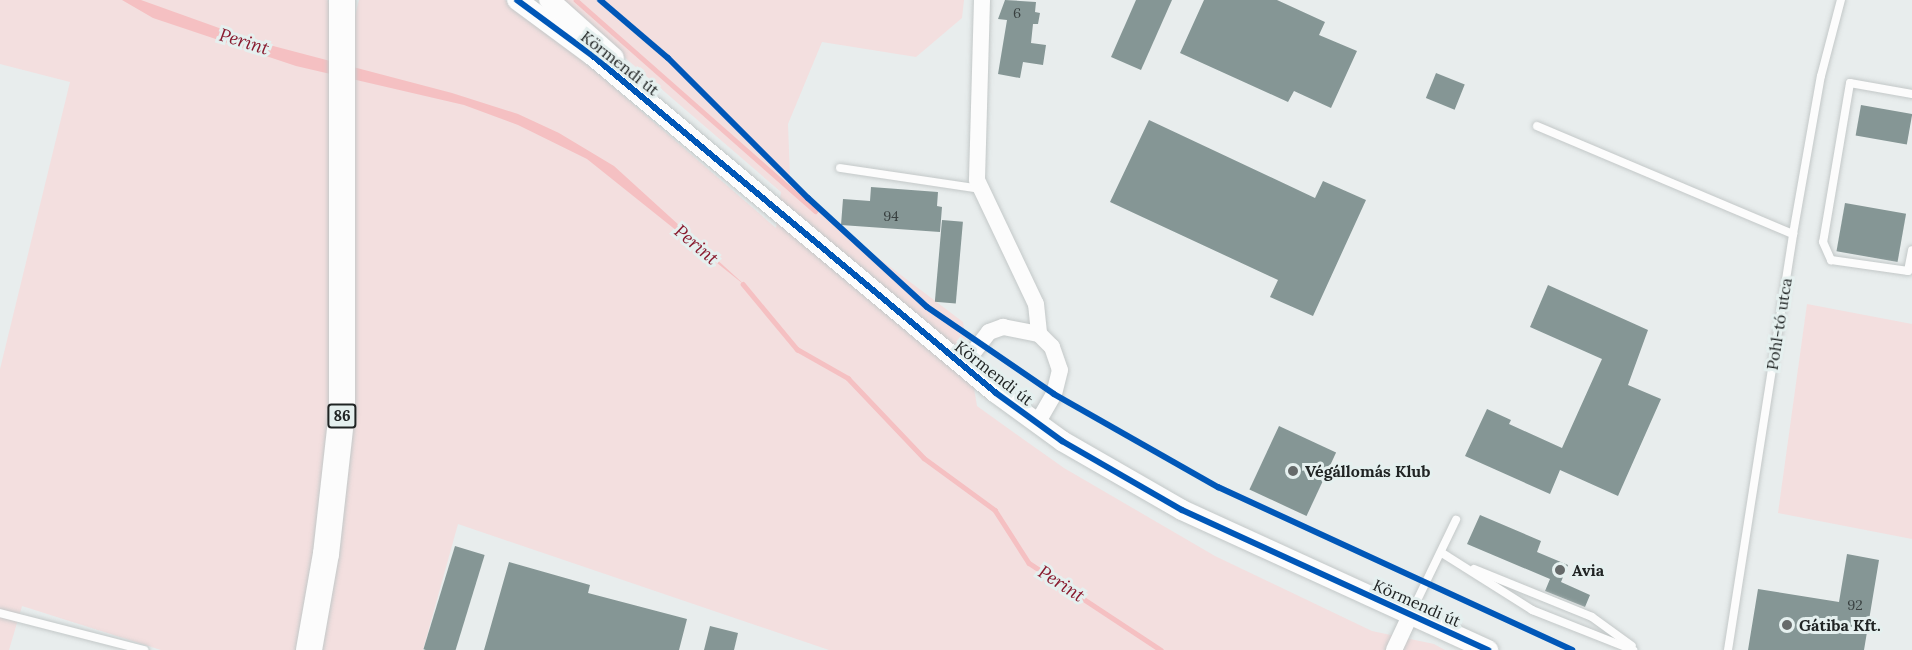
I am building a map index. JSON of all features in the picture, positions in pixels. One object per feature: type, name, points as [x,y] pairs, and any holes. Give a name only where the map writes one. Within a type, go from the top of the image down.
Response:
[{"type":"main road","name":"86","points":[[309,650],[326,554],[342,412],[343,142],[340,8]]},
{"type":"street","name":"Körmendi út","points":[[517,0],[593,56],[963,366],[1037,424],[1116,474],[1182,510],[1488,650]]},
{"type":"street","name":"Körmendi út","points":[[549,0],[742,180]]},
{"type":"street","points":[[982,0],[975,145],[980,189],[1036,304],[1039,334]]},
{"type":"street","points":[[963,366],[996,330],[1022,329],[1039,334],[1052,347],[1060,370],[1054,394],[1037,424]]},
{"type":"street","points":[[1394,650],[1410,615]]},
{"type":"lane","name":"Pohl-tó utca","points":[[1728,650],[1793,234],[1821,76],[1841,0]]},
{"type":"lane","points":[[1912,94],[1850,83],[1823,242],[1831,260],[1908,271],[1912,250]]},
{"type":"lane","points":[[1537,126],[1793,234]]},
{"type":"lane","points":[[840,168],[980,189]]},
{"type":"lane","points":[[1410,615],[1442,553],[1455,520]]},
{"type":"lane","points":[[1442,553],[1532,610],[1635,650]]},
{"type":"lane","points":[[1456,562],[1592,617],[1635,650]]},
{"type":"lane","points":[[0,613],[144,650]]},
{"type":"shaded area","points":[[0,0],[328,0],[333,21],[353,24],[359,0],[505,0],[545,28],[776,228],[781,192],[558,0],[964,0],[962,18],[916,57],[822,42],[788,124],[790,178],[856,241],[963,322],[977,406],[1064,468],[1215,556],[1372,631],[1434,644],[1445,650],[829,650],[458,524],[423,650],[161,650],[22,606],[9,650],[0,650],[0,369],[70,82],[0,64]]},
{"type":"shaded area","points":[[1807,304],[1912,324],[1912,539],[1778,513]]},
{"type":"water","points":[[122,0],[141,0],[258,42],[452,93],[518,114],[559,133],[614,166],[747,287],[587,159],[518,125],[464,105],[296,66],[153,18]]},
{"type":"building","points":[[1005,0],[1036,2],[1035,12],[1040,13],[1038,24],[1033,24],[1031,43],[1046,45],[1043,65],[1023,62],[1020,78],[998,74],[1007,20],[998,19]]},
{"type":"building","points":[[1136,0],[1172,0],[1141,70],[1111,57]]},
{"type":"building","points":[[1204,0],[1277,0],[1325,22],[1319,35],[1357,51],[1331,108],[1294,91],[1288,102],[1180,53]]},
{"type":"building","points":[[1436,73],[1465,85],[1455,110],[1426,98]]},
{"type":"building","points":[[1861,105],[1912,114],[1907,145],[1856,136]]},
{"type":"building","points":[[1149,120],[1315,198],[1323,181],[1366,200],[1313,316],[1270,297],[1278,280],[1110,202]]},
{"type":"building","points":[[871,187],[938,192],[937,206],[942,207],[940,232],[841,225],[843,199],[870,201]]},
{"type":"building","points":[[1845,203],[1906,214],[1898,262],[1836,251]]},
{"type":"building","points":[[942,220],[963,222],[956,304],[935,302]]},
{"type":"building","points":[[1548,285],[1648,330],[1628,385],[1661,399],[1618,496],[1560,470],[1550,494],[1465,456],[1487,409],[1511,420],[1509,424],[1562,448],[1602,359],[1530,327]]},
{"type":"building","name":"Végállomás Klub","points":[[1279,426],[1336,453],[1307,516],[1249,489]]},
{"type":"building","points":[[1480,515],[1541,541],[1537,552],[1568,565],[1561,582],[1590,595],[1585,607],[1545,591],[1550,579],[1467,544]]},
{"type":"building","points":[[455,546],[485,555],[456,650],[423,649]]},
{"type":"building","points":[[1847,554],[1879,560],[1864,650],[1748,650],[1758,589],[1839,602]]},
{"type":"building","points":[[509,562],[590,585],[588,593],[687,619],[679,650],[484,650]]},
{"type":"building","points":[[710,626],[738,633],[734,650],[704,650]]},
{"type":"waterway","points":[[576,0],[815,211]]},
{"type":"waterway","name":"Perint","points":[[743,284],[797,349],[848,378],[924,458],[995,510],[1029,563],[1161,650]]},
{"type":"cycle path","points":[[517,0],[593,56],[996,393],[1062,441],[1182,510],[1488,650]]},
{"type":"cycle path","points":[[600,0],[668,58],[808,198],[927,307],[1054,394],[1218,487],[1572,650]]},
{"type":"place","name":"Végállomás Klub","points":[[1293,471]]},
{"type":"place","name":"Avia","points":[[1560,570]]},
{"type":"place","name":"Gátiba Kft.","points":[[1787,625]]}]
